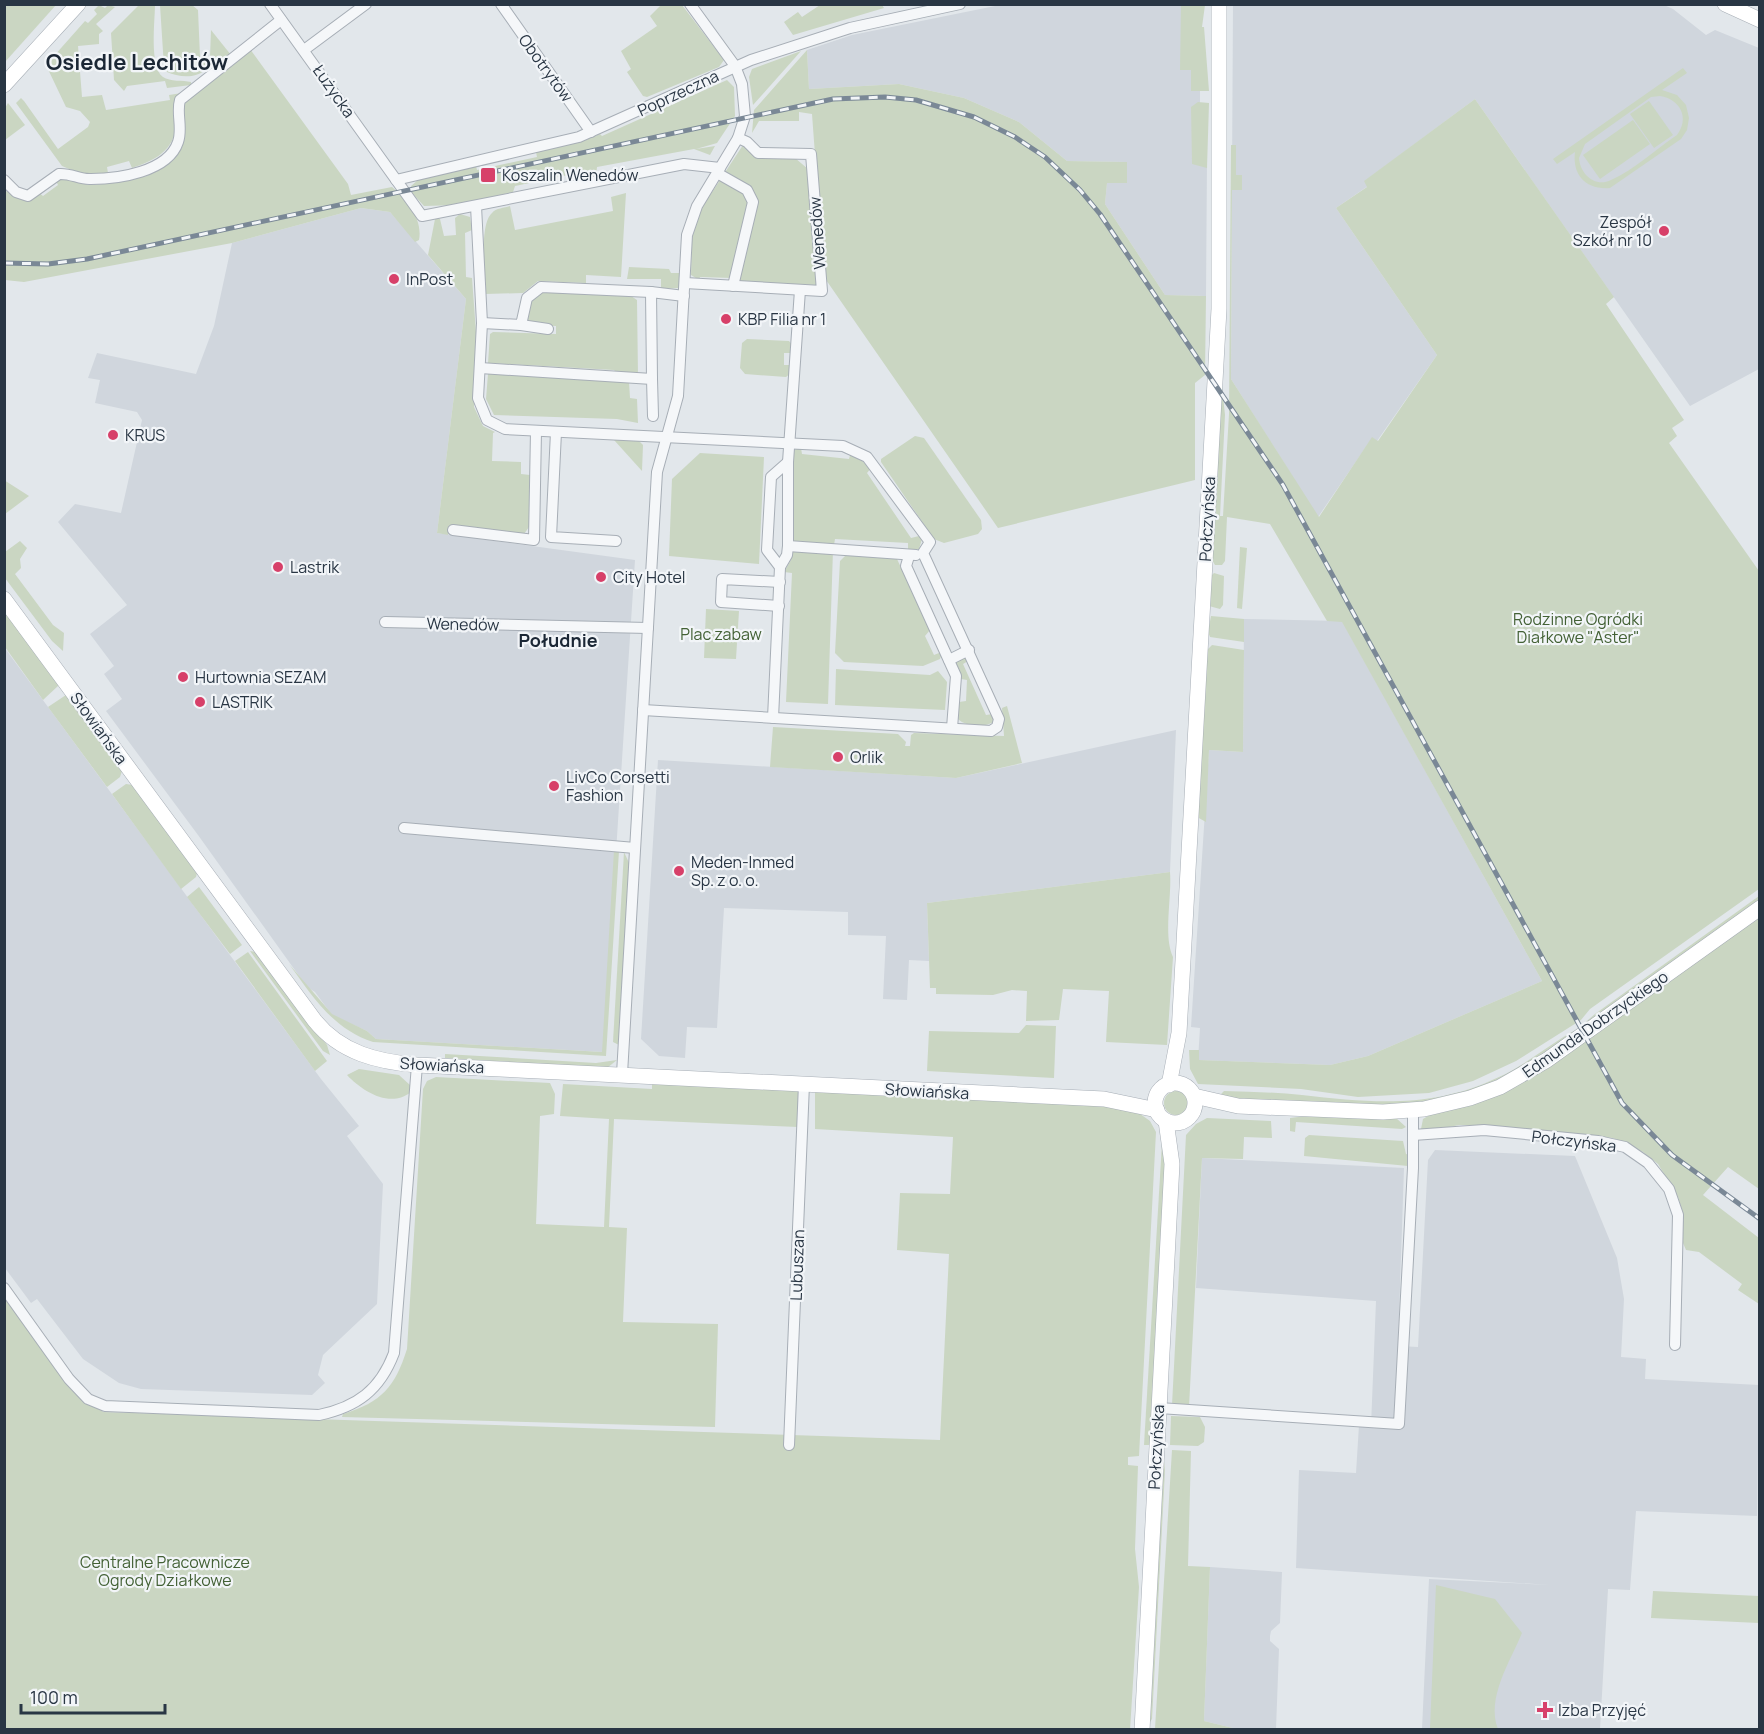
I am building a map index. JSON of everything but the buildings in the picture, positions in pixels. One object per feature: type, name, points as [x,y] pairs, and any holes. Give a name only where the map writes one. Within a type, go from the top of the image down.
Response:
[{"type":"main road","points":[[4,85],[78,4]]},
{"type":"main road","name":"Połczyńska","points":[[1142,1730],[1172,1164],[1189,1104],[1179,1033],[1219,309],[1219,4]]},
{"type":"main road","points":[[1725,4],[1760,20]]},
{"type":"main road","name":"Słowiańska","points":[[4,599],[321,1029],[334,1040],[365,1056],[417,1065],[1104,1099],[1163,1089],[1189,1104],[1174,1123],[1162,1116],[1104,1099]]},
{"type":"main road","name":"Edmunda Dobrzyckiego","points":[[1189,1104],[1383,1112],[1413,1110],[1470,1098],[1524,1074],[1760,908]]},
{"type":"main road","name":"Połczyńska","points":[[1172,1164],[1162,1116],[1163,1089],[1179,1033]]},
{"type":"street","name":"Łużycka","points":[[270,4],[422,216],[476,206]]},
{"type":"street","points":[[304,50],[366,4]]},
{"type":"street","name":"Obotrytów","points":[[501,4],[591,132]]},
{"type":"street","points":[[622,1074],[657,472],[678,396],[687,235],[692,220],[738,138],[745,116],[744,99],[735,66],[690,4]]},
{"type":"street","name":"Poprzeczna","points":[[396,180],[591,132],[735,66],[850,28],[960,4]]},
{"type":"street","points":[[4,180],[16,192],[28,196],[59,174],[90,180],[135,172],[154,166],[166,158],[178,142],[180,100],[281,20]]},
{"type":"street","name":"Wenedów","points":[[685,283],[822,291],[811,154],[758,153],[747,142],[738,138]]},
{"type":"street","points":[[734,286],[753,202],[747,190],[719,170],[684,164],[476,206],[482,323],[478,398],[487,420],[505,429],[667,435],[843,446],[867,457],[930,542],[923,554]]},
{"type":"street","points":[[521,325],[527,298],[541,287],[651,292],[684,296]]},
{"type":"street","name":"Wenedów","points":[[773,718],[780,567],[787,555],[788,546],[788,462],[800,290]]},
{"type":"street","points":[[651,292],[653,416]]},
{"type":"street","points":[[482,323],[548,329]]},
{"type":"street","points":[[480,368],[652,379]]},
{"type":"street","points":[[453,530],[534,540],[536,431]]},
{"type":"street","points":[[556,432],[550,537],[616,541]]},
{"type":"street","name":"Wenedów","points":[[780,567],[767,550],[771,477],[788,462]]},
{"type":"street","points":[[788,546],[909,556],[923,554]]},
{"type":"street","points":[[643,710],[991,731],[997,727],[999,719],[923,554]]},
{"type":"street","points":[[909,556],[906,567],[956,676],[952,728]]},
{"type":"street","points":[[778,606],[721,602],[722,579],[780,582]]},
{"type":"street","name":"Wenedów","points":[[385,622],[648,628]]},
{"type":"street","points":[[949,660],[969,650]]},
{"type":"street","points":[[405,828],[635,848]]},
{"type":"street","points":[[4,1288],[69,1378],[88,1399],[105,1406],[319,1415],[340,1410],[362,1399],[374,1389],[387,1372],[394,1353],[417,1065]]},
{"type":"street","name":"Lubuszan","points":[[789,1445],[804,1084]]},
{"type":"street","points":[[1158,1408],[1400,1424],[1413,1110]]},
{"type":"street","name":"Połczyńska","points":[[1413,1136],[1484,1130],[1598,1141],[1625,1147],[1648,1163],[1669,1189],[1678,1215],[1675,1345]]},
{"type":"shaded area","points":[[1000,5],[1181,5],[1181,64],[1200,64],[1200,161],[1207,161],[1206,296],[1165,295],[1105,204],[1107,183],[1127,162],[1067,161],[1019,122],[964,98],[899,84],[809,89],[807,50],[852,35]]},
{"type":"shaded area","points":[[1233,5],[1664,5],[1673,9],[1706,35],[1715,30],[1759,48],[1759,369],[1690,406],[1475,99],[1365,181],[1368,186],[1336,208],[1437,355],[1377,441],[1372,438],[1318,517],[1231,379],[1232,190],[1242,189],[1242,175],[1232,175]]},
{"type":"shaded area","points":[[361,208],[390,212],[466,299],[437,533],[635,560],[603,1052],[376,1039],[367,1031],[332,1015],[315,992],[307,987],[106,711],[122,699],[104,674],[114,666],[90,634],[127,605],[58,522],[75,504],[121,513],[142,420],[137,412],[95,403],[100,380],[88,378],[97,353],[196,374],[214,326],[232,243]]},
{"type":"shaded area","points":[[1244,619],[1342,621],[1542,981],[1368,1056],[1330,1065],[1198,1060],[1200,1028],[1191,1027],[1209,750],[1243,752]]},
{"type":"shaded area","points":[[4,647],[321,1079],[359,1126],[347,1136],[383,1184],[377,1304],[323,1355],[318,1375],[325,1383],[312,1395],[141,1389],[119,1383],[83,1359],[37,1299],[31,1303],[5,1268]]},
{"type":"shaded area","points":[[1176,730],[1170,872],[927,903],[929,961],[909,960],[907,1000],[883,999],[886,936],[848,935],[848,912],[724,908],[717,1028],[687,1027],[685,1058],[659,1056],[641,1039],[658,760],[956,778]]},
{"type":"shaded area","points":[[1435,1150],[1575,1156],[1617,1258],[1624,1299],[1621,1357],[1646,1359],[1645,1379],[1759,1385],[1757,1516],[1636,1511],[1630,1590],[1608,1589],[1600,1729],[1422,1729],[1429,1579],[1550,1585],[1296,1568],[1299,1470],[1356,1473],[1359,1425],[1371,1426],[1376,1301],[1196,1288],[1202,1158],[1404,1168],[1398,1346],[1418,1347],[1428,1160]]},
{"type":"shaded area","points":[[1210,1567],[1282,1572],[1280,1623],[1271,1631],[1270,1636],[1270,1641],[1279,1649],[1276,1729],[1237,1729],[1204,1721]]},
{"type":"green space","points":[[4,5],[56,5],[5,62]]},
{"type":"green space","points":[[99,5],[105,8],[108,5],[115,7],[96,24],[103,31],[99,34],[99,44],[78,46],[82,97],[102,95],[106,110],[170,100],[169,95],[182,93],[172,141],[158,156],[132,168],[129,161],[107,167],[108,173],[86,176],[62,166],[16,103],[21,98],[24,101],[58,149],[88,127],[90,122],[80,111],[66,107],[46,65],[85,21],[88,23],[97,14],[94,10]]},
{"type":"green space","points":[[139,5],[155,5],[154,54],[159,72],[166,79],[191,82],[191,85],[167,88],[165,81],[127,86],[124,91],[114,80],[111,33]]},
{"type":"green space","points":[[160,5],[192,5],[198,10],[200,57],[206,63],[205,70],[201,73],[186,76],[167,72],[164,67]]},
{"type":"green space","points":[[661,5],[682,5],[724,60],[719,67],[647,97],[643,96],[627,72],[631,69],[621,51],[657,26],[650,16]]},
{"type":"green space","points":[[820,5],[882,5],[884,8],[793,35],[784,22],[798,12],[802,17]]},
{"type":"green space","points":[[1181,5],[1205,5],[1202,27],[1204,27],[1209,91],[1191,91],[1191,70],[1180,70]]},
{"type":"green space","points":[[211,30],[231,55],[217,63],[210,57]]},
{"type":"green space","points":[[250,49],[348,184],[351,195],[392,187],[413,210],[419,225],[419,240],[415,242],[390,212],[361,208],[232,243],[24,282],[5,280],[4,190],[19,197],[38,192],[43,196],[58,185],[56,181],[60,178],[79,180],[88,185],[147,176],[182,148],[184,101]]},
{"type":"green space","points":[[807,50],[809,89],[899,84],[964,98],[1019,122],[1067,161],[1127,162],[1127,183],[1107,183],[1105,204],[1165,295],[1206,296],[1205,375],[1195,383],[1195,480],[998,528],[824,277],[812,114],[799,112],[799,121],[759,121],[752,133],[754,110]]},
{"type":"green space","points":[[801,51],[753,105],[749,77],[752,69]]},
{"type":"green space","points":[[1683,68],[1687,73],[1662,90],[1677,95],[1686,105],[1689,118],[1687,130],[1681,139],[1610,188],[1594,186],[1582,179],[1576,168],[1575,152],[1557,164],[1553,159]],"holes":[[[1651,97],[1667,98],[1678,105],[1683,116],[1681,129],[1677,135],[1611,180],[1594,181],[1585,174],[1579,158],[1585,144]]]},
{"type":"green space","points":[[727,80],[734,87],[735,116],[717,143],[696,149],[715,146],[710,155],[694,149],[597,167],[596,177],[588,178],[583,172],[515,186],[513,192],[458,205],[424,206],[412,193],[411,186],[418,180],[476,166],[477,170],[537,157],[536,152],[586,140],[600,134],[602,136]]},
{"type":"green space","name":"Rodzinne Ogródki Diałkowe \"Aster\"","points":[[1475,99],[1614,297],[1606,304],[1684,420],[1672,428],[1677,436],[1669,443],[1759,571],[1759,889],[1590,1009],[1581,1020],[1516,1061],[1473,1081],[1429,1093],[1358,1097],[1301,1089],[1198,1084],[1190,1069],[1189,1050],[1199,1050],[1199,1060],[1330,1065],[1368,1056],[1542,981],[1342,622],[1327,621],[1270,524],[1227,517],[1225,561],[1222,565],[1215,565],[1211,558],[1222,387],[1225,415],[1220,516],[1223,516],[1229,414],[1231,145],[1236,145],[1236,175],[1242,175],[1242,190],[1232,190],[1231,379],[1319,517],[1372,437],[1378,441],[1437,355],[1336,208],[1367,187],[1364,181]]},
{"type":"green space","points":[[1649,101],[1673,135],[1654,148],[1630,114]]},
{"type":"green space","points":[[1198,102],[1209,103],[1207,168],[1192,164],[1191,107]]},
{"type":"green space","points":[[8,103],[25,125],[5,140],[5,108]]},
{"type":"green space","points":[[1633,120],[1650,144],[1600,179],[1583,155]]},
{"type":"green space","points":[[743,145],[754,157],[795,158],[808,169],[818,285],[742,283],[732,278],[700,277],[699,280],[691,275],[692,239],[699,212]]},
{"type":"green space","points":[[626,193],[621,277],[586,275],[586,283],[538,281],[523,293],[485,294],[485,228],[494,211],[510,206],[515,230],[613,211],[611,197]]},
{"type":"green space","points":[[460,214],[470,217],[472,230],[465,233],[466,277],[472,278],[476,332],[474,407],[483,426],[495,432],[493,433],[492,461],[521,462],[521,474],[530,475],[529,527],[524,534],[449,525],[448,535],[437,533],[466,299],[428,255],[435,219],[440,219],[444,236],[456,235],[455,218]]},
{"type":"green space","points":[[629,267],[669,269],[671,273],[681,273],[679,288],[661,289],[661,279],[627,279]]},
{"type":"green space","points":[[538,292],[628,294],[637,300],[638,376],[619,375],[614,370],[488,363],[490,334],[493,332],[556,334],[556,326],[530,325],[527,321],[530,304]]},
{"type":"green space","points":[[747,339],[789,341],[793,346],[792,353],[784,353],[784,365],[791,365],[791,373],[786,377],[745,374],[740,368],[742,343]]},
{"type":"green space","points":[[488,374],[629,382],[630,398],[637,399],[638,423],[617,419],[494,415],[486,399]]},
{"type":"green space","points":[[915,436],[924,438],[981,520],[982,529],[978,534],[944,543],[934,539],[881,462],[881,459]]},
{"type":"green space","points":[[614,440],[638,440],[643,445],[642,471]]},
{"type":"green space","points":[[801,448],[802,454],[849,459],[851,452],[871,468],[867,473],[911,538],[919,536],[922,539],[919,549],[908,551],[908,543],[835,539],[834,545],[792,543],[793,450]]},
{"type":"green space","points":[[700,453],[764,457],[759,564],[669,556],[672,479]]},
{"type":"green space","points":[[4,480],[29,496],[5,514],[4,514]]},
{"type":"green space","points":[[20,541],[27,548],[20,559],[21,568],[15,574],[53,625],[64,633],[63,651],[52,641],[5,578],[5,552]]},
{"type":"green space","points":[[792,547],[833,550],[828,704],[786,702],[792,573],[784,572],[791,560]]},
{"type":"green space","points":[[1240,547],[1247,548],[1242,609],[1237,608]]},
{"type":"green space","points":[[846,555],[897,559],[930,630],[925,636],[934,655],[939,653],[940,659],[923,666],[844,662],[835,653],[840,561]]},
{"type":"green space","points":[[1214,573],[1224,576],[1223,605],[1220,609],[1209,606],[1210,577]]},
{"type":"green space","points":[[4,609],[59,685],[43,700],[5,647]]},
{"type":"green space","name":"Plac zabaw","points":[[706,609],[739,611],[736,659],[704,658]]},
{"type":"green space","points":[[1211,616],[1244,619],[1244,642],[1210,637],[1208,632]]},
{"type":"green space","points":[[1212,645],[1244,650],[1243,752],[1209,750],[1206,822],[1197,817],[1206,651]]},
{"type":"green space","points":[[965,656],[968,661],[963,664],[986,715],[993,714],[995,721],[991,723],[981,726],[971,725],[958,719],[959,702],[966,701],[967,680],[961,679],[956,663]]},
{"type":"green space","points":[[836,669],[930,675],[938,671],[947,682],[945,710],[835,705]]},
{"type":"green space","points":[[66,695],[122,771],[120,777],[107,787],[48,707]]},
{"type":"green space","points":[[1007,706],[1022,763],[956,778],[770,767],[773,727],[898,734],[906,742],[905,746],[910,746],[911,735],[914,733],[1004,736],[1002,708]]},
{"type":"green space","points":[[126,784],[133,785],[197,873],[196,877],[181,889],[112,794]]},
{"type":"green space","points":[[614,850],[619,851],[606,1056],[373,1042],[346,1029],[335,1020],[316,1000],[289,964],[332,1014],[367,1031],[376,1039],[602,1052]]},
{"type":"green space","points":[[624,852],[630,865],[619,1045],[613,1042]]},
{"type":"green space","points":[[1170,872],[1168,927],[1173,957],[1167,1045],[1106,1042],[1109,991],[1063,989],[1059,1020],[1026,1021],[1027,991],[1012,990],[993,995],[936,994],[936,988],[930,988],[927,903]]},
{"type":"green space","points":[[199,887],[242,945],[230,954],[187,897]]},
{"type":"green space","points":[[1759,896],[1759,901],[1582,1028],[1581,1026],[1595,1014]]},
{"type":"green space","points":[[1759,914],[1759,1189],[1728,1167],[1703,1195],[1759,1238],[1759,1304],[1738,1290],[1742,1284],[1699,1252],[1686,1250],[1683,1243],[1682,1210],[1678,1197],[1658,1164],[1643,1152],[1613,1138],[1474,1125],[1459,1125],[1425,1132],[1421,1129],[1423,1119],[1433,1113],[1484,1099]]},
{"type":"green space","points":[[250,951],[256,952],[327,1045],[330,1055],[323,1051]]},
{"type":"green space","points":[[248,952],[327,1061],[315,1071],[235,961]]},
{"type":"green space","points":[[1026,1025],[1056,1026],[1054,1078],[927,1071],[929,1031],[1019,1033]]},
{"type":"green space","points":[[1577,1029],[1578,1031],[1521,1070],[1464,1095],[1402,1106],[1217,1098],[1224,1091],[1378,1101],[1426,1099],[1474,1087],[1499,1077]]},
{"type":"green space","points":[[445,1054],[596,1063],[617,1060],[607,1068],[445,1058]]},
{"type":"green space","points":[[359,1069],[399,1075],[411,1086],[411,1092],[394,1099],[377,1096],[360,1087],[347,1075]]},
{"type":"green space","points":[[436,1077],[550,1083],[555,1094],[554,1114],[540,1116],[536,1224],[604,1227],[609,1119],[560,1116],[563,1084],[652,1089],[652,1081],[800,1090],[798,1127],[614,1119],[609,1227],[627,1228],[623,1322],[718,1324],[715,1427],[342,1417],[343,1414],[368,1404],[385,1391],[397,1374],[407,1349],[423,1089],[427,1081]]},
{"type":"green space","points":[[1176,1091],[1185,1094],[1188,1103],[1185,1112],[1176,1115],[1167,1112],[1164,1103],[1167,1094]]},
{"type":"green space","name":"Centralne Pracownicze Ogrody Działkowe","points":[[815,1092],[1129,1106],[1150,1121],[1156,1132],[1139,1456],[1128,1457],[1128,1465],[1138,1466],[1135,1549],[1139,1587],[1130,1730],[5,1729],[4,1295],[103,1412],[940,1440],[949,1254],[897,1250],[900,1193],[950,1194],[953,1137],[815,1129]]},
{"type":"green space","points":[[1314,1115],[1396,1118],[1406,1127],[1402,1129],[1296,1122],[1295,1132],[1290,1131],[1290,1118]]},
{"type":"green space","points":[[1207,1118],[1271,1121],[1272,1138],[1244,1137],[1243,1159],[1202,1158],[1189,1407],[1172,1405],[1186,1135],[1196,1124]]},
{"type":"green space","points":[[1309,1135],[1403,1141],[1406,1154],[1409,1155],[1408,1166],[1304,1156],[1305,1138]]},
{"type":"green space","points":[[1162,1143],[1166,1143],[1152,1445],[1144,1445]]},
{"type":"green space","points":[[1171,1416],[1200,1417],[1205,1427],[1204,1442],[1198,1446],[1170,1445]]},
{"type":"green space","points":[[1172,1450],[1191,1451],[1188,1566],[1210,1567],[1204,1721],[1237,1729],[1155,1729]]},
{"type":"green space","points":[[1163,1451],[1165,1470],[1152,1719],[1150,1722]]},
{"type":"green space","points":[[1436,1585],[1495,1599],[1522,1633],[1497,1693],[1495,1717],[1498,1729],[1430,1729]]},
{"type":"green space","points":[[1653,1591],[1759,1596],[1759,1623],[1651,1618]]},
{"type":"railway","points":[[4,263],[48,264],[87,259],[833,99],[885,97],[916,100],[974,117],[1015,137],[1045,157],[1080,190],[1100,214],[1283,485],[1622,1103],[1672,1155],[1760,1219]]},
{"type":"place","name":"Koszalin Wenedów","points":[[488,175]]},
{"type":"place","name":"Zespół Szkół nr 10","points":[[1664,231]]},
{"type":"place","name":"InPost","points":[[394,279]]},
{"type":"place","name":"KBP Filia nr 1","points":[[726,319]]},
{"type":"place","name":"KRUS","points":[[113,435]]},
{"type":"place","name":"Lastrik","points":[[278,567]]},
{"type":"place","name":"City Hotel","points":[[601,577]]},
{"type":"place","name":"Hurtownia SEZAM","points":[[183,677]]},
{"type":"place","name":"LASTRIK","points":[[200,702]]},
{"type":"place","name":"Orlik","points":[[838,757]]},
{"type":"place","name":"LivCo Corsetti Fashion","points":[[554,786]]},
{"type":"place","name":"Meden-Inmed Sp. z o. o.","points":[[679,871]]},
{"type":"place","name":"Izba Przyjęć","points":[[1545,1710]]},
{"type":"district","name":"Osiedle Lechitów","points":[[137,62]]},
{"type":"district","name":"Południe","points":[[558,640]]}]
